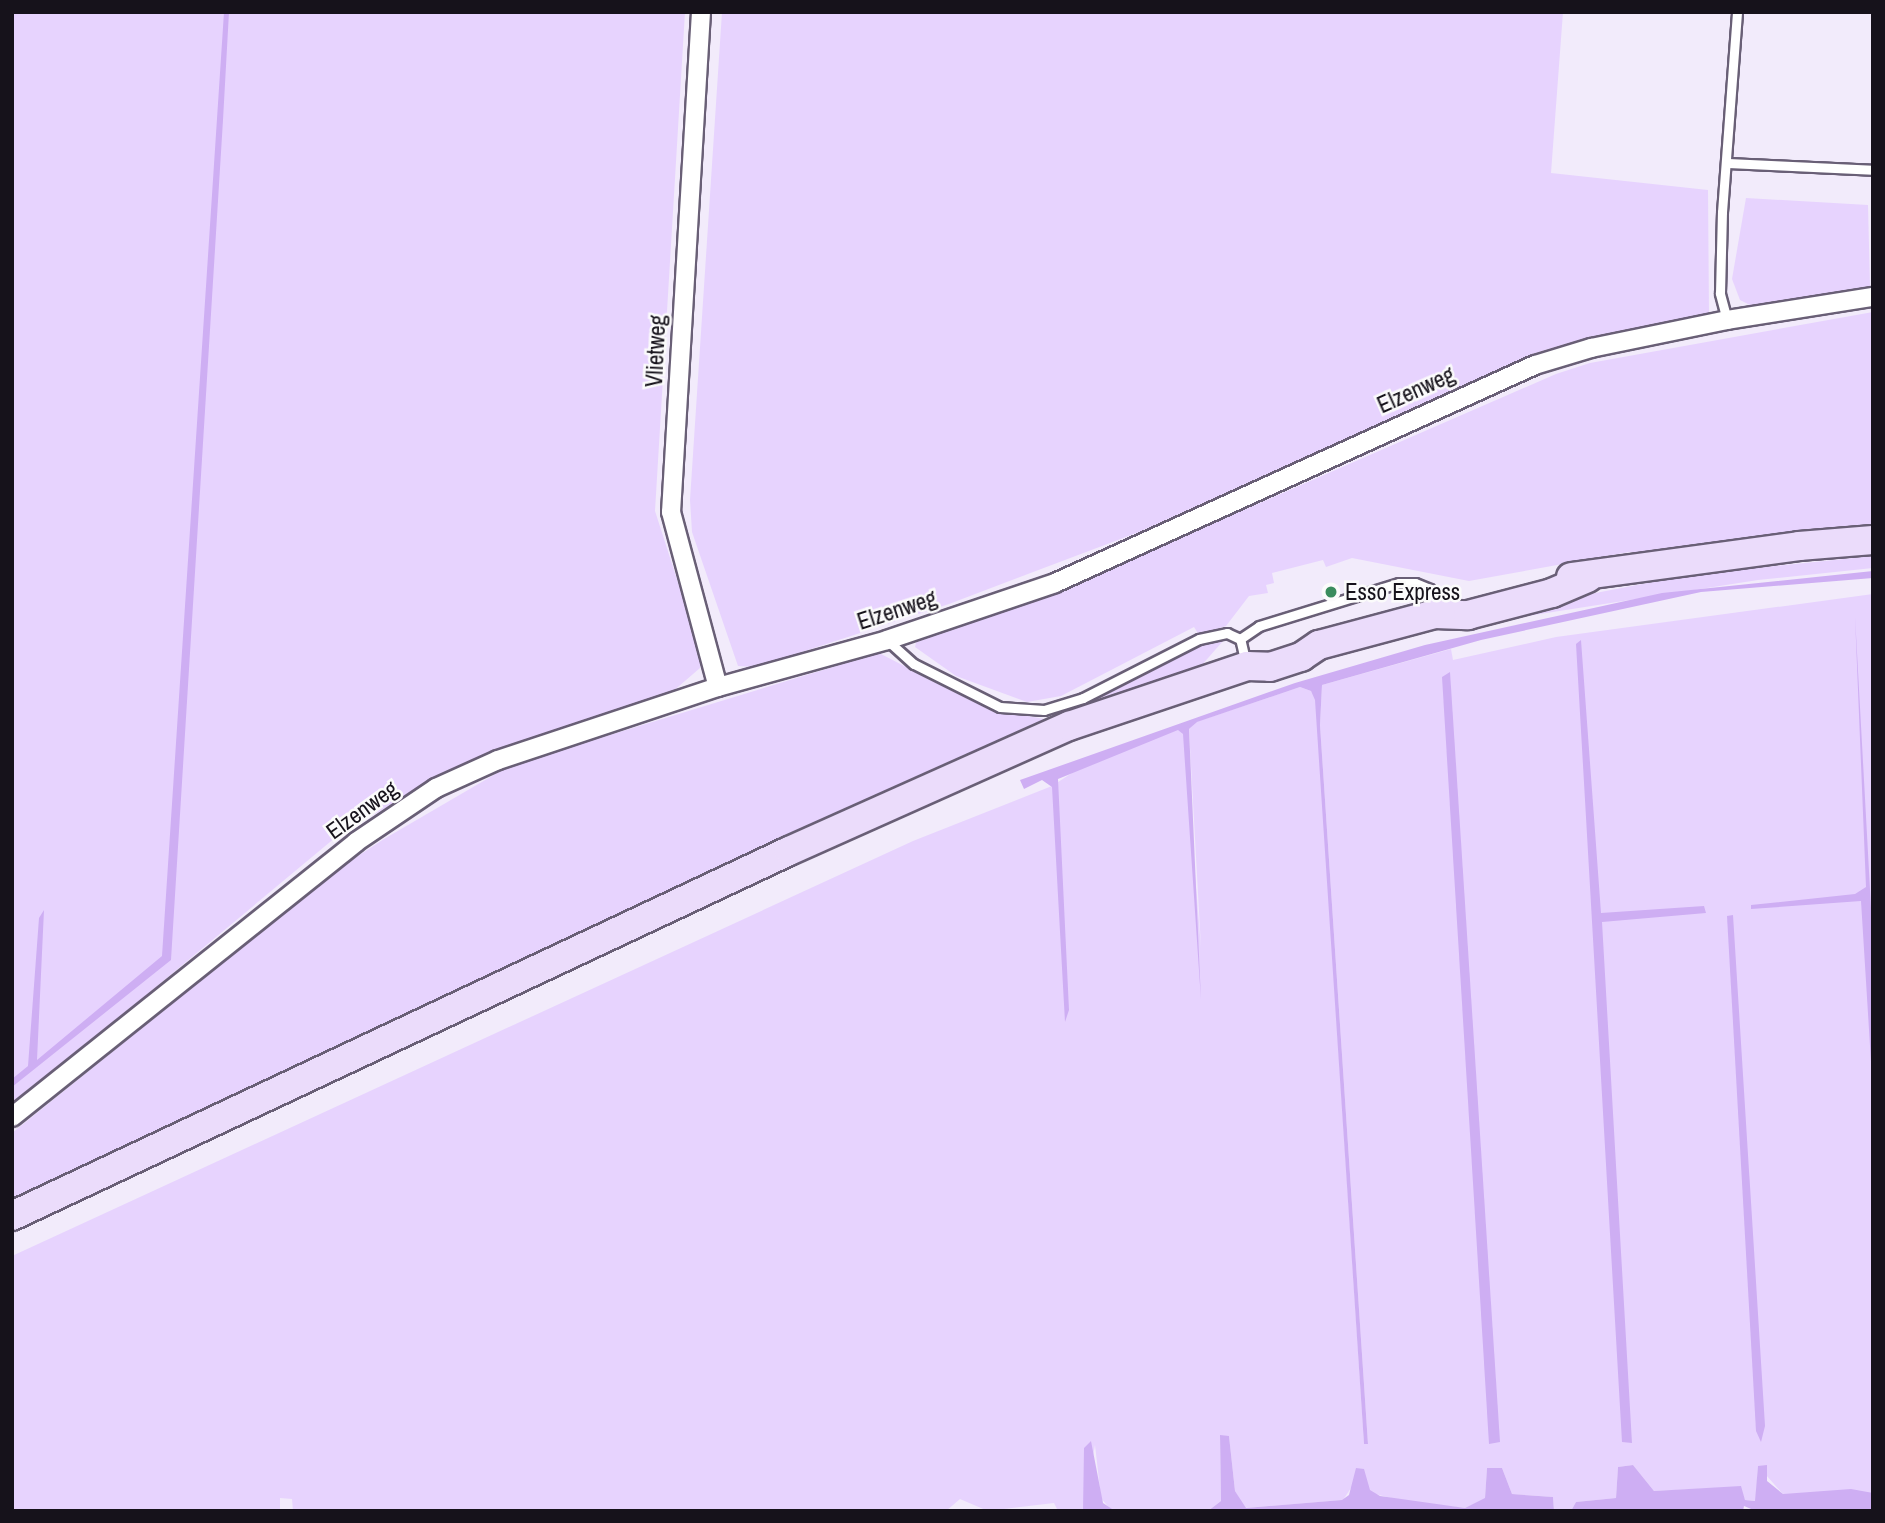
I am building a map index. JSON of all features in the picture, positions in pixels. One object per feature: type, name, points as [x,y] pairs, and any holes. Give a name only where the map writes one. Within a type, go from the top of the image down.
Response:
[{"type":"main road","points":[[12,1216],[939,783],[1069,726],[1247,666],[1263,653],[1295,642],[1319,645],[1435,614],[1466,595],[1556,577],[1588,578],[1786,547],[1873,540]]},
{"type":"street","name":"Vlietweg","points":[[701,12],[671,512],[718,687]]},
{"type":"street","name":"Elzenweg","points":[[12,1117],[356,842],[436,788],[498,760],[718,687],[887,640],[1055,583],[1535,365],[1591,348],[1727,320],[1873,297]]},
{"type":"lane","points":[[1727,320],[1720,293],[1737,12]]},
{"type":"lane","points":[[1727,163],[1873,170]]},
{"type":"lane","points":[[1240,639],[1259,626],[1301,610],[1399,583],[1430,589],[1435,614]]},
{"type":"lane","points":[[887,640],[914,664],[1000,707],[1044,710],[1083,698],[1199,639],[1227,633],[1240,639]]},
{"type":"lane","points":[[1240,639],[1247,666]]},
{"type":"shaded area","points":[[12,12],[685,12],[655,511],[701,654],[700,668],[671,693],[466,764],[342,832],[12,1107]]},
{"type":"shaded area","points":[[224,12],[229,12],[223,120],[171,960],[12,1087],[12,1079],[28,1066],[39,918],[44,910],[37,1060],[162,956]]},
{"type":"shaded area","points":[[722,12],[1563,12],[1551,173],[1708,190],[1709,316],[1589,337],[1532,354],[1139,532],[949,604],[756,667],[738,666],[692,532],[690,500]]},
{"type":"shaded area","points":[[1746,198],[1868,205],[1870,286],[1754,307],[1740,300],[1732,279]]},
{"type":"shaded area","points":[[1873,312],[1873,530],[1678,554],[1629,552],[1469,581],[1352,558],[1326,567],[1323,560],[1272,573],[1274,583],[1266,585],[1268,593],[1249,596],[1226,626],[1199,635],[1194,627],[1061,696],[1027,702],[956,676],[915,647],[917,639],[1069,586],[1556,374],[1590,363]]},
{"type":"shaded area","points":[[1873,556],[1873,568],[1758,580],[1520,617],[1518,608],[1689,575]]},
{"type":"shaded area","points":[[1873,571],[1873,578],[1701,592],[1481,640],[1322,685],[1320,725],[1368,1444],[1364,1444],[1315,700],[1311,691],[1300,687],[1197,722],[1189,729],[1201,1000],[1183,734],[1178,730],[1058,779],[1069,1010],[1065,1022],[1052,787],[1042,780],[1024,789],[1020,780],[1295,683],[1425,645],[1662,593]]},
{"type":"shaded area","points":[[1873,594],[1873,1493],[1783,1494],[1758,1466],[1756,1501],[1745,1500],[1740,1487],[1654,1491],[1633,1465],[1618,1467],[1616,1498],[1576,1502],[1571,1511],[1554,1511],[1553,1497],[1512,1494],[1502,1468],[1487,1468],[1485,1499],[1465,1508],[1403,1501],[1351,1488],[1343,1500],[1245,1508],[1235,1491],[1229,1436],[1220,1436],[1221,1501],[1208,1511],[1110,1509],[1101,1498],[1095,1445],[1083,1511],[1058,1511],[1054,1503],[988,1511],[960,1499],[946,1511],[293,1511],[292,1499],[280,1498],[280,1511],[12,1511],[12,1256],[913,841],[1052,786],[1098,756],[1183,725],[1201,948],[1189,729],[1196,722],[1300,687],[1311,691],[1316,700],[1364,1444],[1368,1444],[1320,725],[1322,685],[1451,649],[1453,660],[1556,637]]},
{"type":"shaded area","points":[[1855,616],[1873,944],[1873,1094],[1861,901],[1751,909],[1751,905],[1855,894],[1866,887]]},
{"type":"shaded area","points":[[1581,640],[1601,913],[1704,906],[1706,913],[1602,922],[1632,1443],[1622,1442],[1576,644]]},
{"type":"shaded area","points":[[1223,641],[1201,666],[1092,702],[1203,645]]},
{"type":"shaded area","points":[[879,653],[970,700],[999,711],[1050,720],[12,1199],[12,1133],[341,867],[384,839],[511,765]]},
{"type":"shaded area","points":[[1450,672],[1500,1442],[1489,1444],[1442,677]]},
{"type":"shaded area","points":[[1733,915],[1765,1426],[1761,1442],[1756,1431],[1727,916]]},
{"type":"shaded area","points":[[1220,1435],[1229,1436],[1235,1491],[1246,1508],[1342,1500],[1349,1495],[1356,1468],[1364,1469],[1370,1490],[1380,1496],[1465,1508],[1485,1498],[1487,1468],[1502,1468],[1512,1494],[1553,1497],[1554,1511],[1208,1511],[1221,1501]]},
{"type":"shaded area","points":[[1091,1441],[1103,1503],[1115,1511],[1083,1511],[1084,1448]]},
{"type":"shaded area","points":[[1633,1465],[1654,1491],[1741,1486],[1745,1500],[1755,1501],[1758,1466],[1767,1465],[1767,1481],[1783,1494],[1851,1489],[1873,1493],[1873,1511],[1756,1511],[1744,1506],[1743,1511],[1571,1511],[1576,1502],[1616,1498],[1618,1467]]},
{"type":"place","name":"Esso Express","points":[[1331,592]]}]
